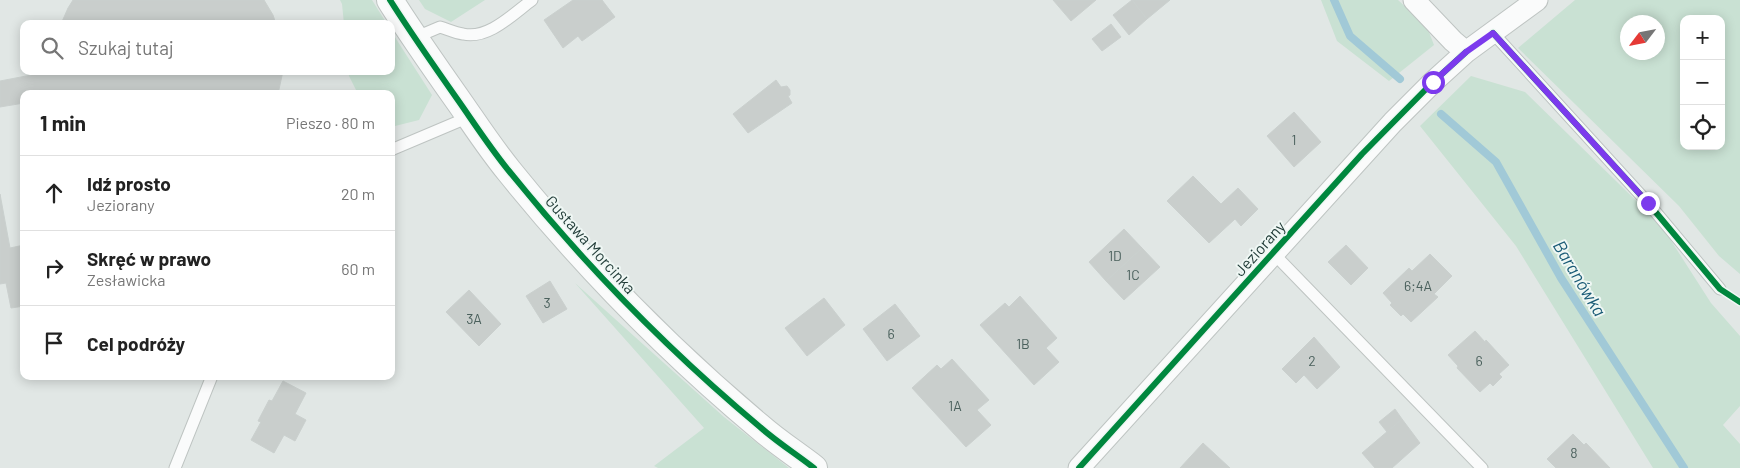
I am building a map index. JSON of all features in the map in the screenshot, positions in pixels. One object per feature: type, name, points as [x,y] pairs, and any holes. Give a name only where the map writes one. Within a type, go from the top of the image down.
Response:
[{"type":"street","name":"Gustawa Morcinka","points":[[390,0],[414,38],[507,169],[607,284],[652,330],[707,381],[761,428],[814,468]]},
{"type":"street","points":[[1414,0],[1466,52]]},
{"type":"street","name":"Jeziorany","points":[[1079,468],[1393,122],[1466,52],[1538,0]]},
{"type":"lane","points":[[414,38],[440,27],[464,35],[479,34],[491,30],[532,0]]},
{"type":"lane","points":[[1493,33],[1648,203],[1720,289]]},
{"type":"lane","points":[[395,148],[470,117]]},
{"type":"lane","points":[[1273,253],[1482,468]]},
{"type":"lane","points":[[176,468],[210,380]]},
{"type":"green space","points":[[340,0],[372,0],[384,20],[344,20]]},
{"type":"green space","points":[[419,0],[485,0],[451,22],[425,9]]},
{"type":"green space","points":[[1321,0],[1398,0],[1427,27],[1434,45],[1389,81],[1337,41]]},
{"type":"green space","points":[[1575,0],[1740,0],[1740,274],[1719,256],[1679,206],[1518,48]]},
{"type":"green space","points":[[395,37],[432,95],[419,120],[395,126],[395,90],[356,90],[349,76],[395,75]]},
{"type":"green space","points":[[1471,76],[1525,92],[1661,225],[1711,303],[1740,336],[1740,406],[1723,425],[1740,444],[1740,468],[1653,468],[1516,246],[1420,126]]},
{"type":"green space","points":[[575,283],[724,417],[789,468],[658,468],[654,466],[704,428]]},
{"type":"building","points":[[73,0],[264,0],[275,20],[63,20]]},
{"type":"building","points":[[573,0],[602,0],[615,17],[582,41],[578,36],[563,48],[544,20]]},
{"type":"building","points":[[1053,0],[1096,0],[1071,21]]},
{"type":"building","points":[[1132,0],[1170,0],[1147,19]]},
{"type":"building","points":[[1132,0],[1147,19],[1129,35],[1113,15]]},
{"type":"building","points":[[1111,24],[1121,37],[1102,51],[1092,39]]},
{"type":"building","points":[[31,75],[282,75],[279,90],[20,90],[20,104],[0,107],[0,81]]},
{"type":"building","points":[[776,80],[781,87],[787,86],[790,90],[790,95],[788,96],[792,103],[748,133],[733,114]]},
{"type":"building","points":[[1294,112],[1321,142],[1294,167],[1267,136]]},
{"type":"building","points":[[1193,176],[1221,204],[1238,188],[1258,209],[1241,226],[1235,219],[1209,243],[1167,201]]},
{"type":"building","points":[[0,194],[10,248],[20,246],[20,307],[11,308],[6,283],[0,284]]},
{"type":"building","points":[[1124,229],[1142,248],[1106,281],[1089,262]]},
{"type":"building","points":[[1346,245],[1368,268],[1351,285],[1328,262]]},
{"type":"building","points":[[1142,248],[1160,267],[1124,300],[1106,281]]},
{"type":"building","points":[[1430,254],[1452,276],[1434,294],[1438,297],[1411,322],[1403,314],[1401,316],[1390,305],[1392,303],[1383,293],[1409,268],[1412,271]]},
{"type":"building","points":[[550,281],[567,309],[543,323],[526,296]]},
{"type":"building","points":[[469,290],[501,324],[479,346],[446,312]]},
{"type":"building","points":[[1020,296],[1057,338],[1046,348],[1059,362],[1034,385],[980,325],[1005,303],[1009,307]]},
{"type":"building","points":[[824,298],[845,325],[807,356],[785,328]]},
{"type":"building","points":[[895,304],[920,336],[887,361],[863,329]]},
{"type":"building","points":[[1475,331],[1509,365],[1499,374],[1502,377],[1493,386],[1490,383],[1480,392],[1457,368],[1458,366],[1448,355]]},
{"type":"building","points":[[1314,337],[1340,367],[1317,389],[1304,375],[1296,383],[1282,369]]},
{"type":"building","points":[[952,359],[989,400],[977,410],[991,425],[966,447],[912,388],[937,365],[941,369]]},
{"type":"building","points":[[283,381],[306,393],[295,414],[306,420],[295,441],[284,435],[274,453],[251,440],[261,422],[258,421],[269,400],[272,401]]},
{"type":"building","points":[[1395,409],[1402,419],[1387,432],[1379,422]]},
{"type":"building","points":[[1402,419],[1420,443],[1392,468],[1375,468],[1362,453]]},
{"type":"building","points":[[1573,434],[1584,445],[1586,443],[1610,468],[1556,468],[1547,459]]},
{"type":"building","points":[[1203,443],[1230,468],[1180,468]]},
{"type":"waterway","name":"Baranówka","points":[[1334,0],[1350,36],[1400,79]]},
{"type":"waterway","name":"Baranówka","points":[[1441,114],[1496,162],[1561,278],[1684,468]]},
{"type":"cycle path","points":[[390,0],[496,154],[538,206],[597,273],[660,337],[726,398],[766,432],[814,468]]},
{"type":"cycle path","points":[[1493,33],[1648,203],[1720,289],[1740,302]]},
{"type":"cycle path","points":[[1079,468],[1362,154],[1433,82],[1466,52]]},
{"type":"route","points":[[1433,82],[1466,52],[1493,33],[1648,203]]}]
